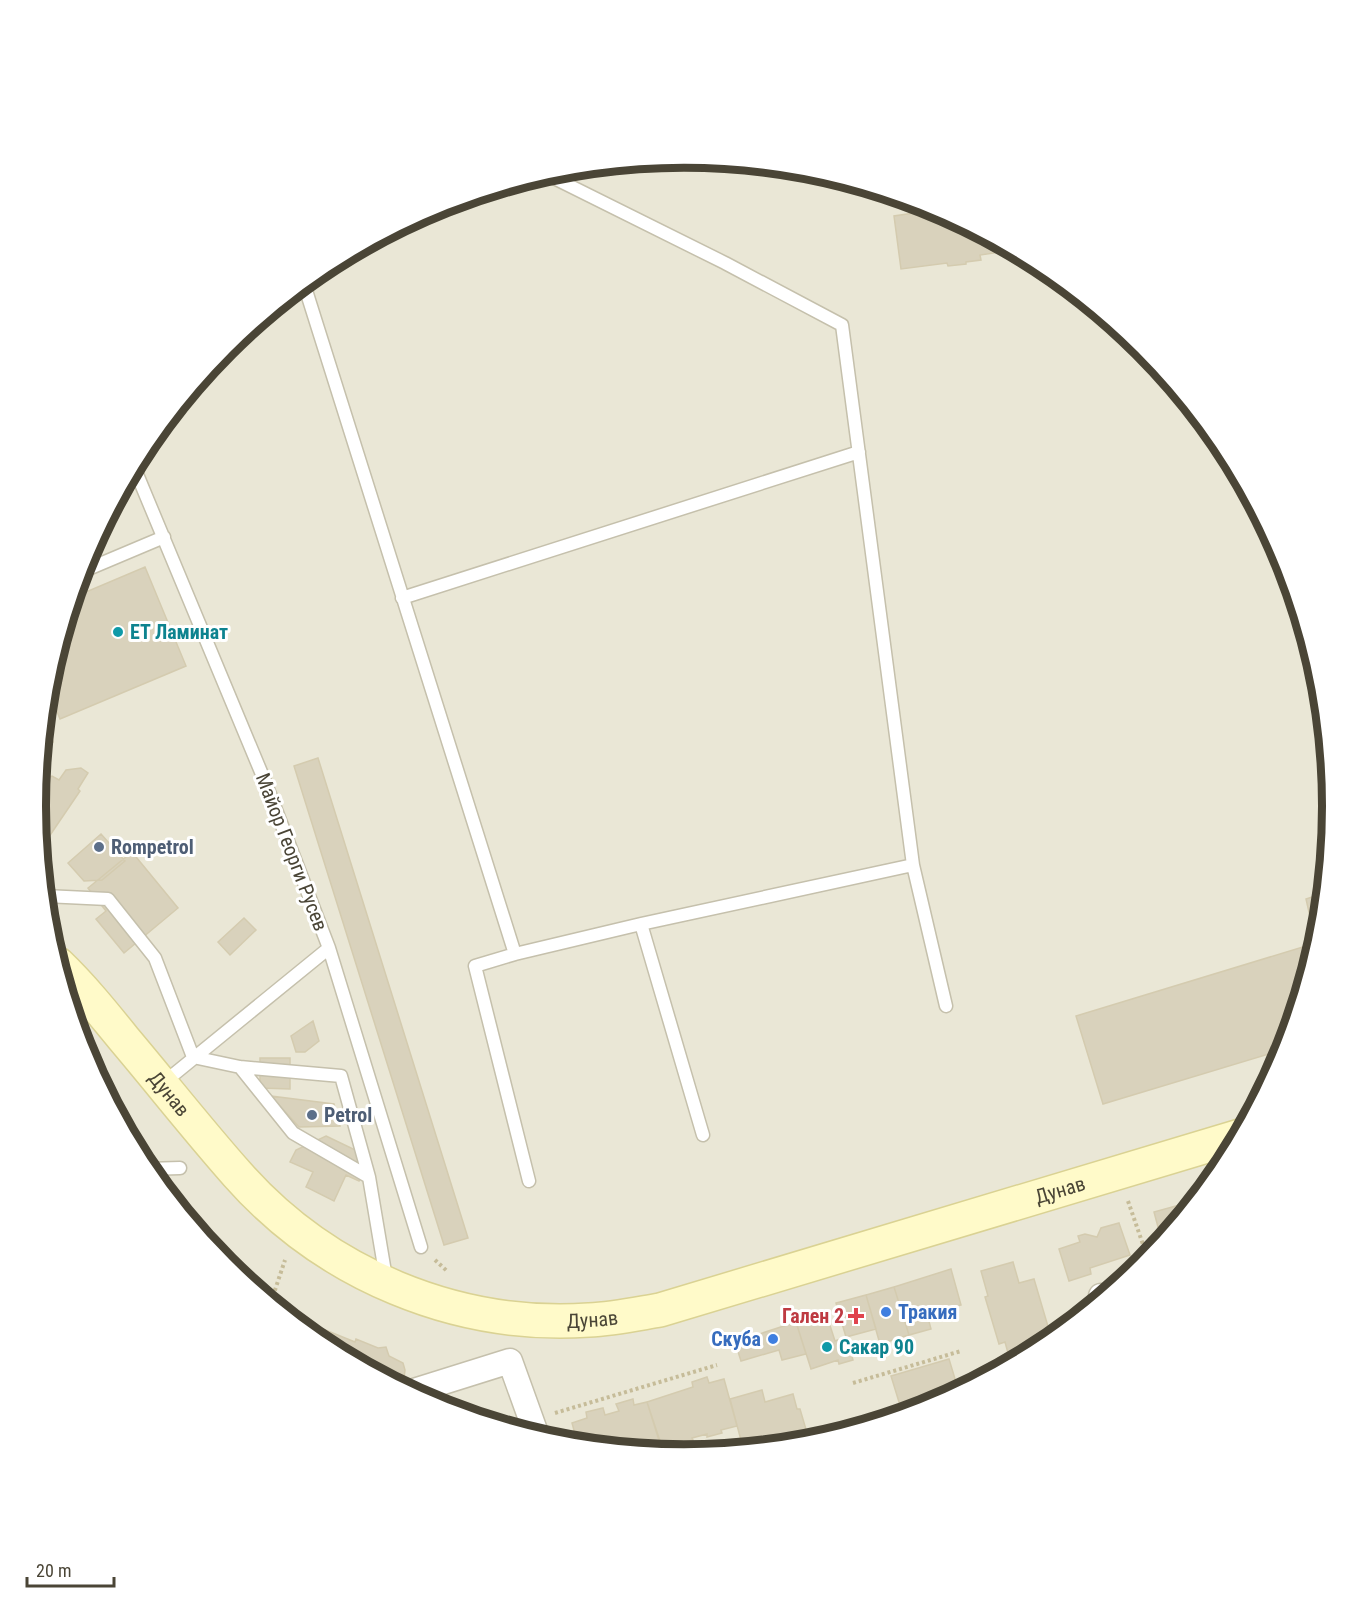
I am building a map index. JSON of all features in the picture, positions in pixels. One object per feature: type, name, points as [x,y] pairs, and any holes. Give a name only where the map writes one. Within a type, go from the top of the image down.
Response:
[{"type":"main road","name":"Дунав","points":[[69,976],[239,1177],[295,1229],[345,1263],[387,1285],[430,1301],[495,1317],[544,1321],[612,1318],[660,1310],[1229,1139]]},
{"type":"street","points":[[423,1388],[510,1361],[533,1426]]},
{"type":"lane","points":[[560,181],[725,263],[842,325],[913,866],[945,1006]]},
{"type":"lane","points":[[307,292],[515,954]]},
{"type":"lane","points":[[402,598],[858,452]]},
{"type":"lane","name":"Майор Георги Русев","points":[[138,477],[266,784],[329,948],[421,1247]]},
{"type":"lane","points":[[93,567],[164,537]]},
{"type":"lane","points":[[529,1180],[475,966],[515,954],[641,924],[913,866]]},
{"type":"lane","points":[[53,896],[108,898],[154,958],[193,1057]]},
{"type":"lane","points":[[641,924],[704,1134]]},
{"type":"lane","points":[[162,1084],[329,948]]},
{"type":"lane","points":[[193,1057],[240,1067],[341,1077],[369,1177],[387,1285]]},
{"type":"lane","points":[[240,1067],[294,1133],[369,1177]]},
{"type":"lane","points":[[159,1169],[180,1168]]},
{"type":"path","points":[[1118,1172],[1144,1249]]},
{"type":"path","points":[[274,1294],[295,1229]]},
{"type":"path","points":[[854,1383],[961,1351]]},
{"type":"path","points":[[537,1427],[717,1365]]},
{"type":"shaded area","points":[[684,168],[768,174],[850,190],[890,202],[967,234],[1004,254],[1073,300],[1105,327],[1136,355],[1191,418],[1215,452],[1257,524],[1289,601],[1301,641],[1317,723],[1321,765],[1321,848],[1317,890],[1301,972],[1289,1012],[1257,1089],[1237,1126],[1191,1195],[1164,1227],[1136,1258],[1073,1313],[1039,1337],[967,1379],[890,1411],[850,1423],[768,1439],[726,1443],[643,1443],[601,1439],[519,1423],[479,1411],[402,1379],[365,1359],[296,1313],[264,1286],[233,1258],[178,1195],[132,1126],[112,1089],[80,1012],[68,972],[52,890],[46,807],[52,723],[68,641],[80,601],[112,524],[132,487],[178,418],[205,386],[233,355],[296,300],[330,276],[402,234],[479,202],[519,190],[601,174],[643,170]]},
{"type":"building","points":[[917,212],[928,216],[928,220],[934,219],[1000,252],[980,255],[981,260],[966,262],[966,264],[948,266],[947,263],[901,269],[894,216]]},
{"type":"building","name":"ЕТ Ламинат","points":[[145,567],[186,666],[60,719],[55,706],[59,682],[68,641],[83,593]]},
{"type":"building","points":[[318,758],[468,1238],[444,1245],[294,766]]},
{"type":"building","points":[[81,768],[88,773],[78,789],[80,791],[48,839],[47,778],[52,776],[59,780],[66,770]]},
{"type":"building","name":"Rompetrol","points":[[101,834],[125,861],[102,880],[84,881],[68,863]]},
{"type":"building","points":[[132,852],[178,908],[124,953],[96,919],[106,911],[88,888]]},
{"type":"building","points":[[1316,896],[1311,923],[1306,899]]},
{"type":"building","points":[[244,918],[256,930],[230,955],[218,942]]},
{"type":"building","points":[[1307,946],[1289,1012],[1273,1053],[1103,1104],[1076,1016]]},
{"type":"building","points":[[313,1021],[319,1041],[305,1052],[296,1052],[291,1036]]},
{"type":"building","points":[[260,1058],[290,1058],[290,1089],[260,1088]]},
{"type":"building","name":"Petrol","points":[[271,1096],[334,1104],[340,1126],[299,1127]]},
{"type":"building","points":[[326,1136],[370,1157],[359,1181],[346,1175],[334,1201],[306,1187],[313,1172],[290,1162],[296,1150]]},
{"type":"building","points":[[1184,1204],[1159,1232],[1154,1212]]},
{"type":"building","points":[[1119,1223],[1130,1255],[1090,1268],[1091,1274],[1069,1281],[1059,1249],[1080,1242],[1078,1236],[1085,1234],[1097,1237],[1101,1228]]},
{"type":"building","points":[[1013,1262],[1019,1283],[1034,1279],[1049,1330],[1017,1350],[1008,1353],[1005,1342],[999,1344],[985,1297],[988,1296],[981,1271]]},
{"type":"building","points":[[951,1269],[961,1305],[927,1314],[931,1329],[909,1335],[894,1287]]},
{"type":"building","name":"Тракия","points":[[894,1287],[909,1335],[880,1344],[866,1295]]},
{"type":"building","name":"Гален 2","points":[[866,1295],[876,1329],[846,1337],[836,1303]]},
{"type":"building","name":"Сакар 90","points":[[826,1313],[835,1341],[846,1337],[853,1360],[839,1364],[838,1360],[811,1369],[796,1322]]},
{"type":"building","name":"Скуба","points":[[796,1322],[806,1354],[782,1360],[779,1350],[741,1361],[735,1342]]},
{"type":"building","points":[[313,1325],[355,1342],[356,1339],[378,1348],[386,1347],[389,1356],[403,1363],[404,1378],[365,1359]]},
{"type":"building","points":[[949,1359],[956,1384],[901,1407],[891,1376]]},
{"type":"building","points":[[707,1377],[709,1383],[724,1379],[737,1426],[707,1437],[707,1434],[676,1444],[661,1443],[647,1402],[693,1387],[692,1382]]},
{"type":"building","points":[[762,1390],[765,1402],[793,1394],[807,1432],[741,1442],[730,1399]]},
{"type":"building","points":[[633,1399],[634,1405],[647,1402],[660,1443],[575,1435],[572,1423],[587,1418],[586,1412],[603,1408],[605,1415],[619,1411],[616,1404]]},
{"type":"place","name":"ЕТ Ламинат","points":[[118,632]]},
{"type":"place","name":"Rompetrol","points":[[99,847]]},
{"type":"place","name":"Petrol","points":[[312,1115]]},
{"type":"place","name":"Тракия","points":[[886,1312]]},
{"type":"place","name":"Гален 2","points":[[856,1316]]},
{"type":"place","name":"Скуба","points":[[773,1339]]},
{"type":"place","name":"Сакар 90","points":[[827,1347]]}]
